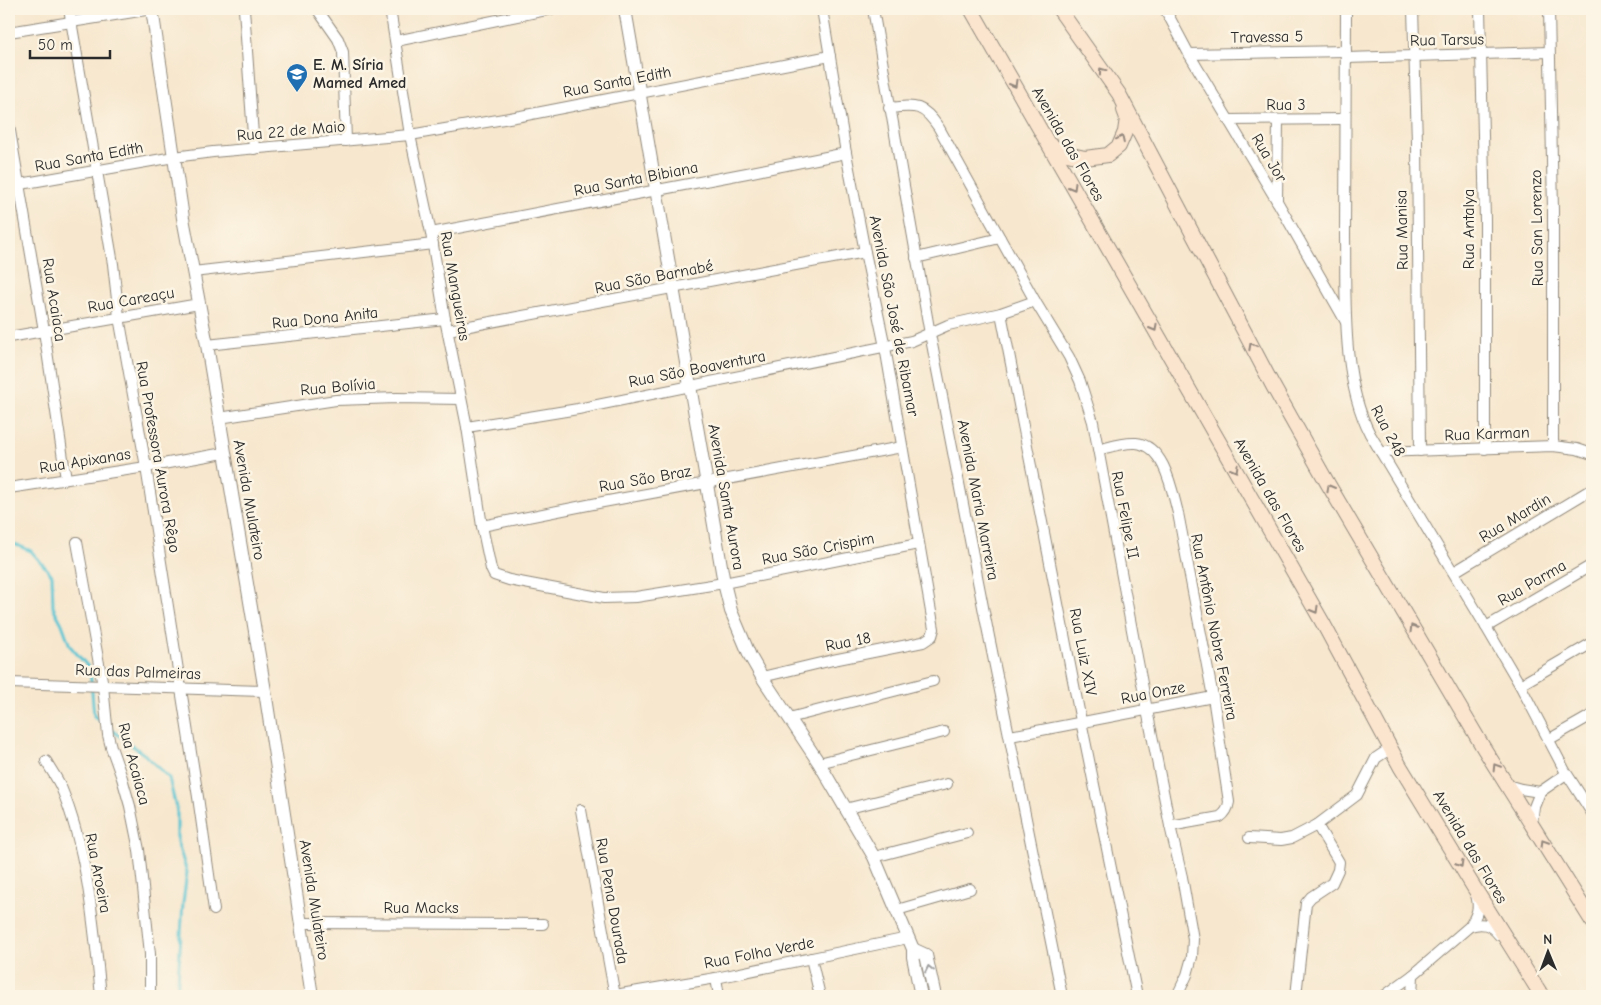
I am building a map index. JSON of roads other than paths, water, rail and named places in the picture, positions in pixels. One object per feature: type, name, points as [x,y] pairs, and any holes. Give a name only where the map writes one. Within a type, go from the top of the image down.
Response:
[{"type":"main road","name":"Avenida das Flores","points":[[971,9],[1319,616],[1391,748],[1473,886],[1542,996]]},
{"type":"main road","points":[[1059,9],[1119,94],[1273,386],[1328,484],[1507,785],[1592,921]]},
{"type":"main road","points":[[1049,145],[1067,154],[1085,158],[1108,155],[1118,146],[1125,132],[1127,118],[1119,94]]},
{"type":"street","name":"Rua Professora Aurora Rêgo","points":[[69,9],[113,264],[119,317],[146,467],[214,910]]},
{"type":"street","points":[[9,32],[152,9]]},
{"type":"street","name":"Avenida Mulateiro","points":[[152,9],[183,218],[207,345],[265,691],[312,996]]},
{"type":"street","points":[[244,9],[254,149]]},
{"type":"street","points":[[316,9],[338,39],[343,52],[346,141]]},
{"type":"street","name":"Rua Mangueiras","points":[[390,9],[410,135],[432,238],[491,569]]},
{"type":"street","points":[[396,41],[551,9]]},
{"type":"street","name":"Avenida Santa Aurora","points":[[625,9],[724,583],[734,622],[762,677],[819,763],[874,857],[911,944]]},
{"type":"street","name":"Avenida São José de Ribamar","points":[[822,9],[846,153],[885,347],[934,629]]},
{"type":"street","name":"Avenida Maria Marreira","points":[[873,9],[930,334],[1062,996]]},
{"type":"street","name":"Rua Jor","points":[[1165,9],[1189,54],[1277,201],[1346,323]]},
{"type":"street","name":"Rua 248","points":[[1346,9],[1344,120],[1346,323],[1357,404],[1366,427],[1520,685],[1566,774],[1589,799],[1592,813]]},
{"type":"street","name":"Rua Manisa","points":[[1413,9],[1417,142],[1420,451]]},
{"type":"street","name":"Rua Antalya","points":[[1480,9],[1485,220],[1486,449]]},
{"type":"street","name":"Rua San Lorenzo","points":[[1549,9],[1553,220],[1553,446]]},
{"type":"street","name":"Rua Tarsus","points":[[1346,54],[1414,55],[1549,52]]},
{"type":"street","name":"Travessa 5","points":[[1189,54],[1346,54]]},
{"type":"street","name":"Rua Santa Edith","points":[[410,135],[520,116],[830,56]]},
{"type":"street","name":"Rua Felipe II","points":[[889,108],[916,106],[925,110],[932,117],[1035,301],[1069,357],[1080,381],[1093,422],[1147,710],[1193,938],[1192,957],[1187,975],[1177,996]]},
{"type":"street","name":"Rua 3","points":[[1228,120],[1344,120]]},
{"type":"street","points":[[1277,201],[1278,120]]},
{"type":"street","name":"Rua Acaiaca","points":[[9,125],[14,185],[44,330],[66,479]]},
{"type":"street","name":"Rua 22 de Maio","points":[[174,157],[410,135]]},
{"type":"street","name":"Rua Santa Bibiana","points":[[193,272],[432,238],[846,153]]},
{"type":"street","name":"Rua Santa Edith","points":[[14,185],[174,157]]},
{"type":"street","points":[[916,258],[1000,238]]},
{"type":"street","name":"Rua São Barnabé","points":[[448,330],[865,252]]},
{"type":"street","name":"Rua São Boaventura","points":[[467,427],[578,409],[885,347],[912,341],[948,325],[1001,313],[1035,301]]},
{"type":"street","name":"Rua Careaçu","points":[[9,337],[199,304]]},
{"type":"street","name":"Rua Luiz XIV","points":[[1001,313],[1081,721],[1138,996]]},
{"type":"street","name":"Rua Dona Anita","points":[[207,345],[446,319]]},
{"type":"street","name":"Rua Bolívia","points":[[219,418],[336,400],[397,398],[461,399]]},
{"type":"street","name":"Rua Antônio Nobre Ferreira","points":[[1098,450],[1118,444],[1136,443],[1148,446],[1156,454],[1164,467],[1171,484],[1178,513],[1213,697],[1229,802],[1228,809],[1220,817],[1170,826]]},
{"type":"street","name":"Rua Karman","points":[[1381,452],[1553,446],[1577,449],[1592,454]]},
{"type":"street","name":"Rua São Braz","points":[[482,526],[902,447]]},
{"type":"street","name":"Rua Apixanas","points":[[9,488],[224,453]]},
{"type":"street","name":"Rua Mardin","points":[[1454,572],[1592,488]]},
{"type":"street","name":"Rua Acaiaca","points":[[77,542],[103,686],[108,735],[127,796],[139,850],[149,944],[150,996]]},
{"type":"street","name":"Rua São Crispim","points":[[491,569],[494,575],[500,578],[604,598],[636,597],[724,583],[918,544]]},
{"type":"street","name":"Rua Parma","points":[[1486,627],[1592,565]]},
{"type":"street","name":"Rua 18","points":[[762,677],[833,660],[923,642],[932,636],[934,629]]},
{"type":"street","points":[[1520,685],[1592,643]]},
{"type":"street","points":[[789,718],[933,681]]},
{"type":"street","name":"Rua das Palmeiras","points":[[9,682],[265,691]]},
{"type":"street","name":"Rua Onze","points":[[1010,736],[1213,697]]},
{"type":"street","points":[[1548,740],[1592,715]]},
{"type":"street","points":[[819,763],[944,732]]},
{"type":"street","points":[[1249,838],[1280,840],[1292,838],[1317,825],[1357,795],[1376,758],[1391,748]]},
{"type":"street","name":"Rua Aroeira","points":[[46,761],[60,786],[70,810],[81,853],[95,937],[101,996]]},
{"type":"street","points":[[1532,823],[1534,807],[1540,792],[1566,774]]},
{"type":"street","points":[[845,810],[947,784]]},
{"type":"street","points":[[1507,785],[1540,792]]},
{"type":"street","name":"Rua Pena Dourada","points":[[581,810],[615,996]]},
{"type":"street","points":[[1296,996],[1306,903],[1311,897],[1332,883],[1338,870],[1339,862],[1317,825]]},
{"type":"street","points":[[874,857],[967,833]]},
{"type":"street","points":[[1384,996],[1413,975],[1470,926],[1476,917],[1478,908],[1473,886]]},
{"type":"street","points":[[897,910],[970,889]]},
{"type":"street","name":"Rua Macks","points":[[300,923],[543,924]]},
{"type":"street","points":[[1470,926],[1480,923],[1488,925],[1496,930],[1512,949]]},
{"type":"street","points":[[911,944],[921,996]]},
{"type":"street","points":[[911,944],[926,955],[935,996]]},
{"type":"street","name":"Rua Folha Verde","points":[[615,996],[716,978],[811,958],[911,944]]},
{"type":"street","points":[[811,958],[820,996]]},
{"type":"street","points":[[1412,996],[1413,975]]},
{"type":"street","points":[[716,978],[719,996]]},
{"type":"waterway","points":[[9,542],[31,551],[52,575],[53,607],[70,646],[90,669],[94,716],[104,724]]},
{"type":"waterway","points":[[109,728],[145,755],[169,778],[177,812],[177,842],[187,872],[177,996]]},
{"type":"place","name":"E. M. Síria Mamed Amed","points":[[297,93]]}]
